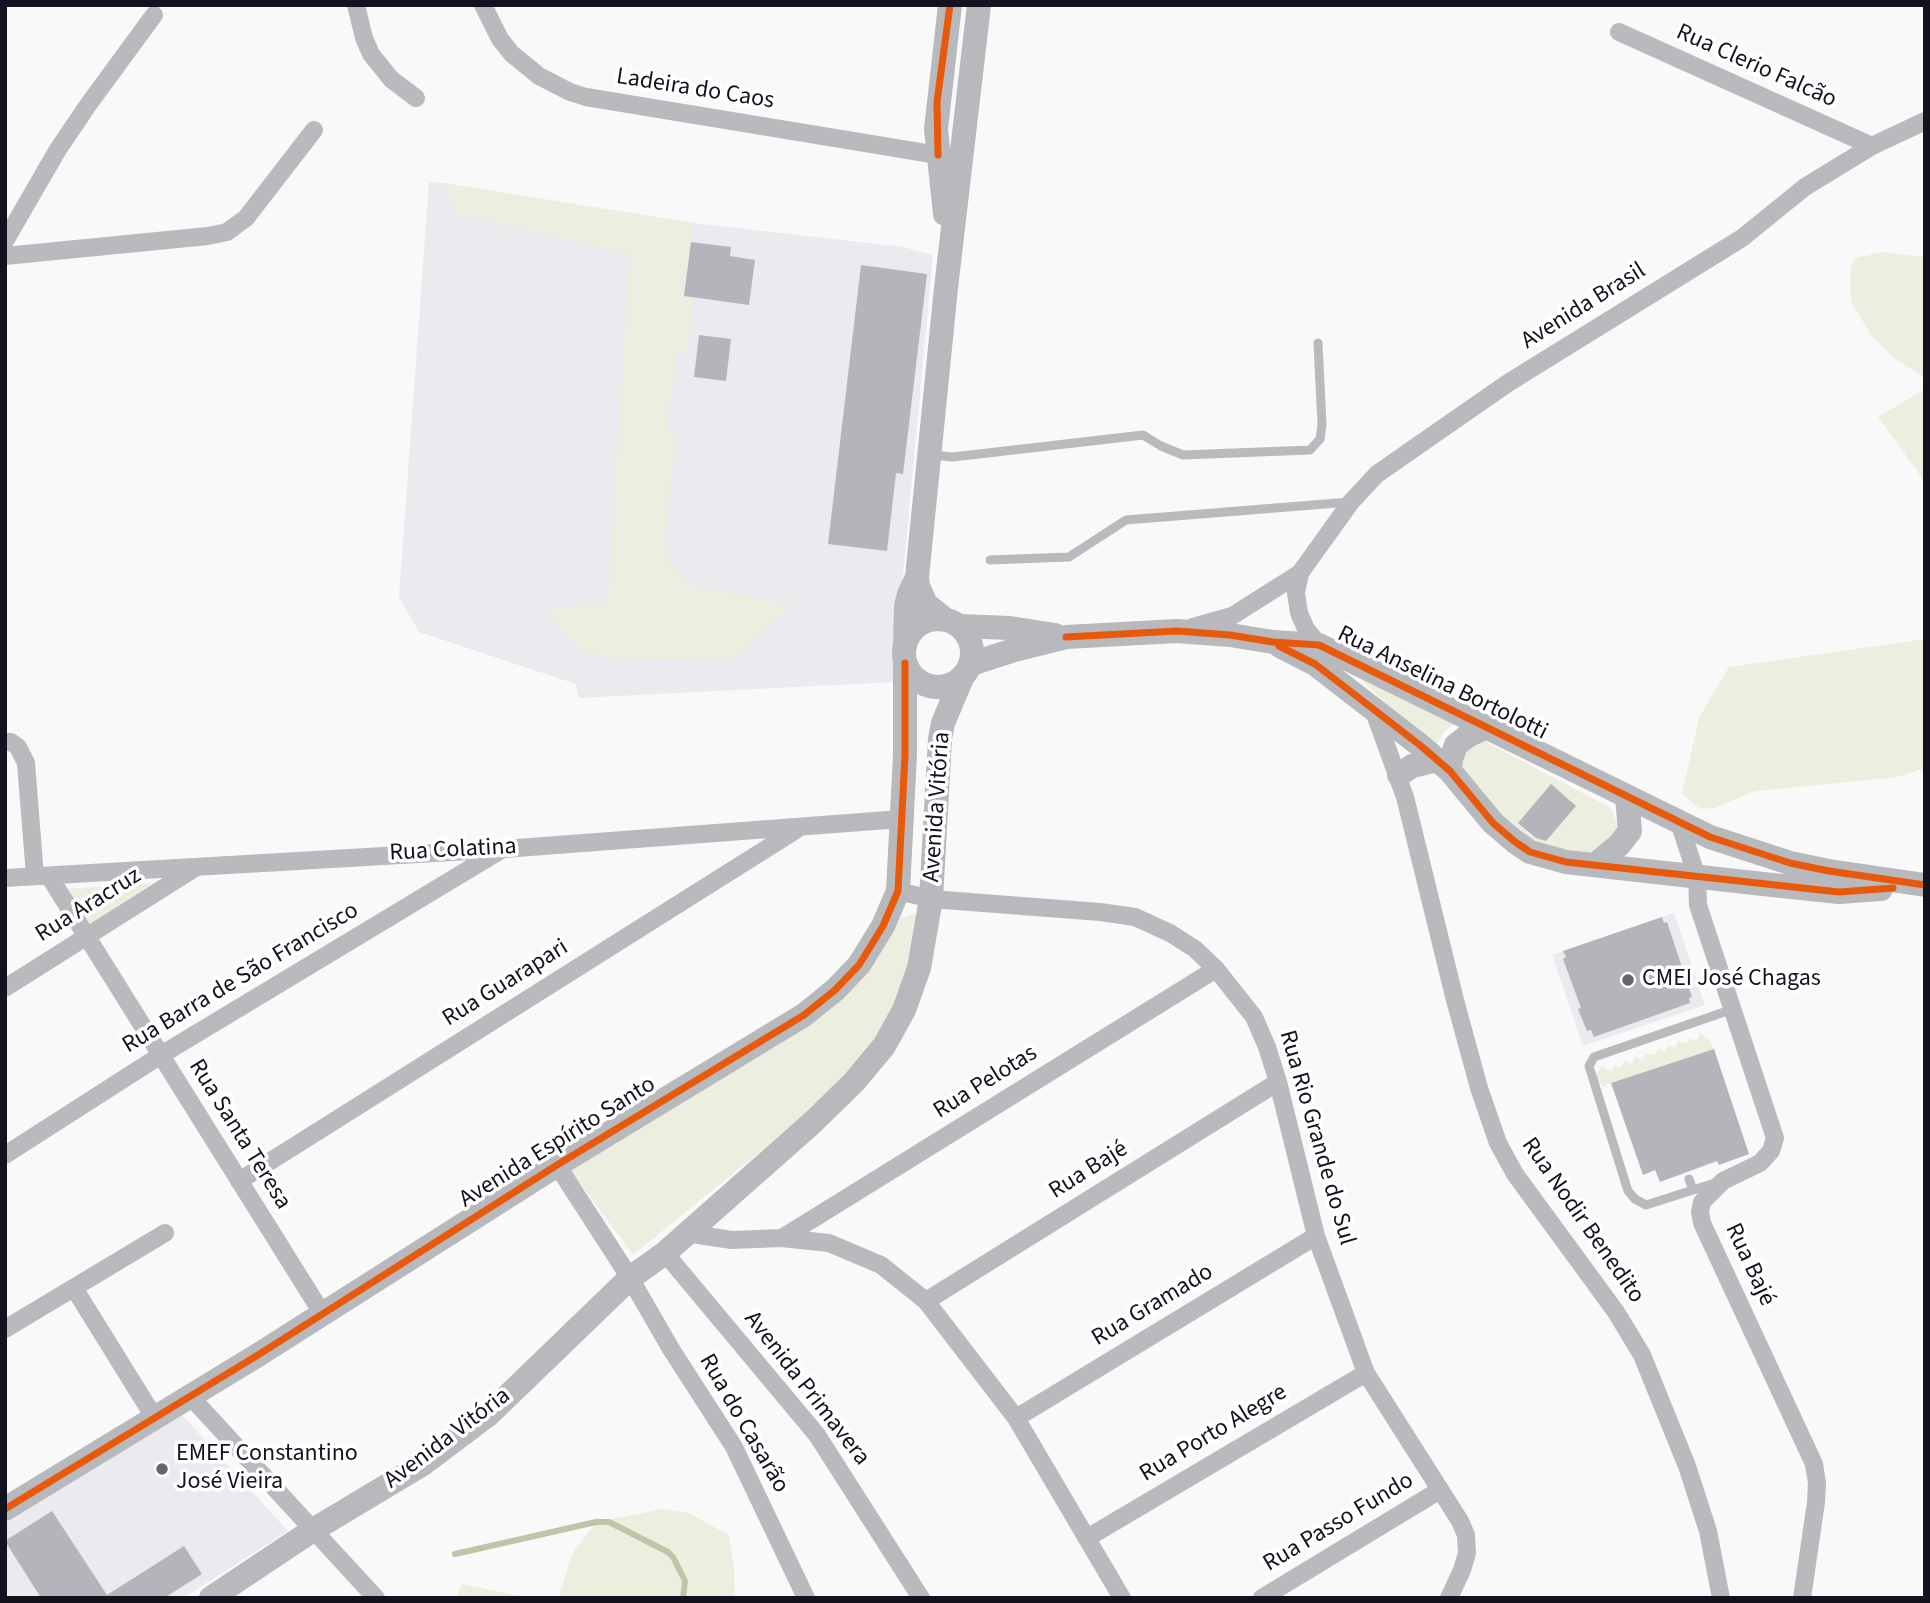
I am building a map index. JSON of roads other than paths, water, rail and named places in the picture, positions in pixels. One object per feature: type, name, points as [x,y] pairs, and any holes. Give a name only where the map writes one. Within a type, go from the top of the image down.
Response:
[{"type":"street","points":[[356,5],[371,54],[391,79],[416,98]]},
{"type":"street","name":"Ladeira do Caos","points":[[482,5],[500,39],[512,54],[538,76],[570,92],[586,97],[938,155]]},
{"type":"street","points":[[946,288],[946,231],[938,155],[937,102],[950,5]]},
{"type":"street","points":[[966,671],[972,650],[969,636],[926,604],[918,586],[918,577],[946,288],[979,5]]},
{"type":"street","points":[[5,241],[65,139],[155,15]]},
{"type":"street","name":"Rua Clerio Falcão","points":[[1619,32],[1872,146]]},
{"type":"street","name":"Avenida Brasil","points":[[1177,631],[1233,616],[1300,573],[1352,502],[1377,474],[1508,383],[1742,238],[1805,187],[1872,146],[1925,121]]},
{"type":"street","points":[[5,256],[227,232],[246,218],[314,130]]},
{"type":"street","points":[[1300,573],[1296,593],[1299,613],[1306,629],[1319,645]]},
{"type":"street","name":"Avenida Espírito Santo","points":[[5,1509],[804,1015],[835,990],[859,965],[883,926],[898,891],[905,755],[906,606],[918,577]]},
{"type":"street","points":[[1066,637],[932,619],[918,625],[909,635],[905,654],[912,676],[924,684],[938,688],[952,685],[966,671],[1014,650],[1066,637],[1177,631],[1273,642]]},
{"type":"street","name":"Rua Anselina Bortolotti","points":[[1273,642],[1319,645],[1710,837],[1790,863],[1925,885]]},
{"type":"street","name":"Rua Anselina Bortolotti","points":[[1273,642],[1315,664],[1444,765],[1493,823],[1530,852],[1566,862],[1839,892],[1925,885]]},
{"type":"street","name":"Avenida Vitória","points":[[211,1598],[313,1530],[422,1464],[488,1415],[630,1278],[665,1253],[812,1123],[854,1082],[884,1046],[908,999],[919,968],[930,907],[940,739],[943,723],[966,671]]},
{"type":"street","name":"Rua Nodir Benedito","points":[[1371,706],[1399,775],[1455,1000],[1479,1088],[1498,1143],[1515,1174],[1616,1312],[1642,1355],[1687,1466],[1704,1518],[1721,1598]]},
{"type":"street","points":[[1399,775],[1412,766],[1444,765],[1454,747],[1469,735],[1485,728]]},
{"type":"street","points":[[5,742],[11,742],[18,747],[26,763],[42,876]]},
{"type":"street","points":[[1596,864],[1619,845],[1630,831],[1627,797]]},
{"type":"street","name":"Rua Colatina","points":[[5,878],[504,849],[901,819]]},
{"type":"street","name":"Rua Bajé","points":[[1679,822],[1696,877],[1698,905],[1775,1138],[1771,1151],[1760,1163],[1723,1181],[1702,1202],[1700,1212],[1702,1223],[1814,1464],[1816,1502],[1802,1598]]},
{"type":"street","name":"Rua Guarapari","points":[[239,1181],[799,828]]},
{"type":"street","name":"Rua Barra de São Francisco","points":[[5,1154],[161,1055],[504,849]]},
{"type":"street","name":"Rua Aracruz","points":[[5,988],[198,866]]},
{"type":"street","name":"Rua Santa Teresa","points":[[42,876],[87,937],[322,1312]]},
{"type":"street","points":[[898,891],[930,907]]},
{"type":"street","name":"Rua Rio Grande do Sul","points":[[930,907],[1100,912],[1135,917],[1170,933],[1195,949],[1216,969],[1254,1017],[1268,1047],[1278,1082],[1316,1236],[1366,1373],[1460,1521],[1466,1535],[1467,1553],[1449,1598]]},
{"type":"street","name":"Rua Pelotas","points":[[782,1238],[1216,969]]},
{"type":"street","name":"Rua Bajé","points":[[926,1301],[1278,1082]]},
{"type":"street","points":[[557,1166],[630,1278]]},
{"type":"street","points":[[5,1329],[165,1233]]},
{"type":"street","points":[[685,1233],[732,1240],[782,1238],[829,1243],[881,1265],[926,1301],[1016,1418],[1122,1598]]},
{"type":"street","name":"Rua Gramado","points":[[1016,1418],[1316,1236]]},
{"type":"street","name":"Avenida Primavera","points":[[665,1253],[817,1435],[921,1598]]},
{"type":"street","name":"Rua do Casarão","points":[[630,1278],[671,1349],[734,1447],[806,1598]]},
{"type":"street","points":[[74,1288],[155,1417]]},
{"type":"street","name":"Rua Porto Alegre","points":[[1087,1538],[1366,1373]]},
{"type":"street","points":[[189,1395],[376,1598]]},
{"type":"street","name":"Rua Passo Fundo","points":[[1262,1598],[1440,1490]]},
{"type":"lane","points":[[930,454],[953,457],[1143,435],[1183,455],[1310,450],[1320,439],[1322,425],[1318,343]]},
{"type":"lane","points":[[990,559],[1069,558],[1126,520],[1352,502]]},
{"type":"lane","points":[[1723,1181],[1646,1205],[1634,1199],[1628,1191],[1589,1066],[1594,1057],[1733,1009]]},
{"type":"lane","points":[[1689,1179],[1693,1190]]},
{"type":"waterway","points":[[455,1554],[596,1522],[609,1522],[673,1557],[685,1581],[683,1598]]},
{"type":"place","name":"CMEI José Chagas","points":[[1628,980]]},
{"type":"place","name":"EMEF Constantino José Vieira","points":[[162,1469]]}]
